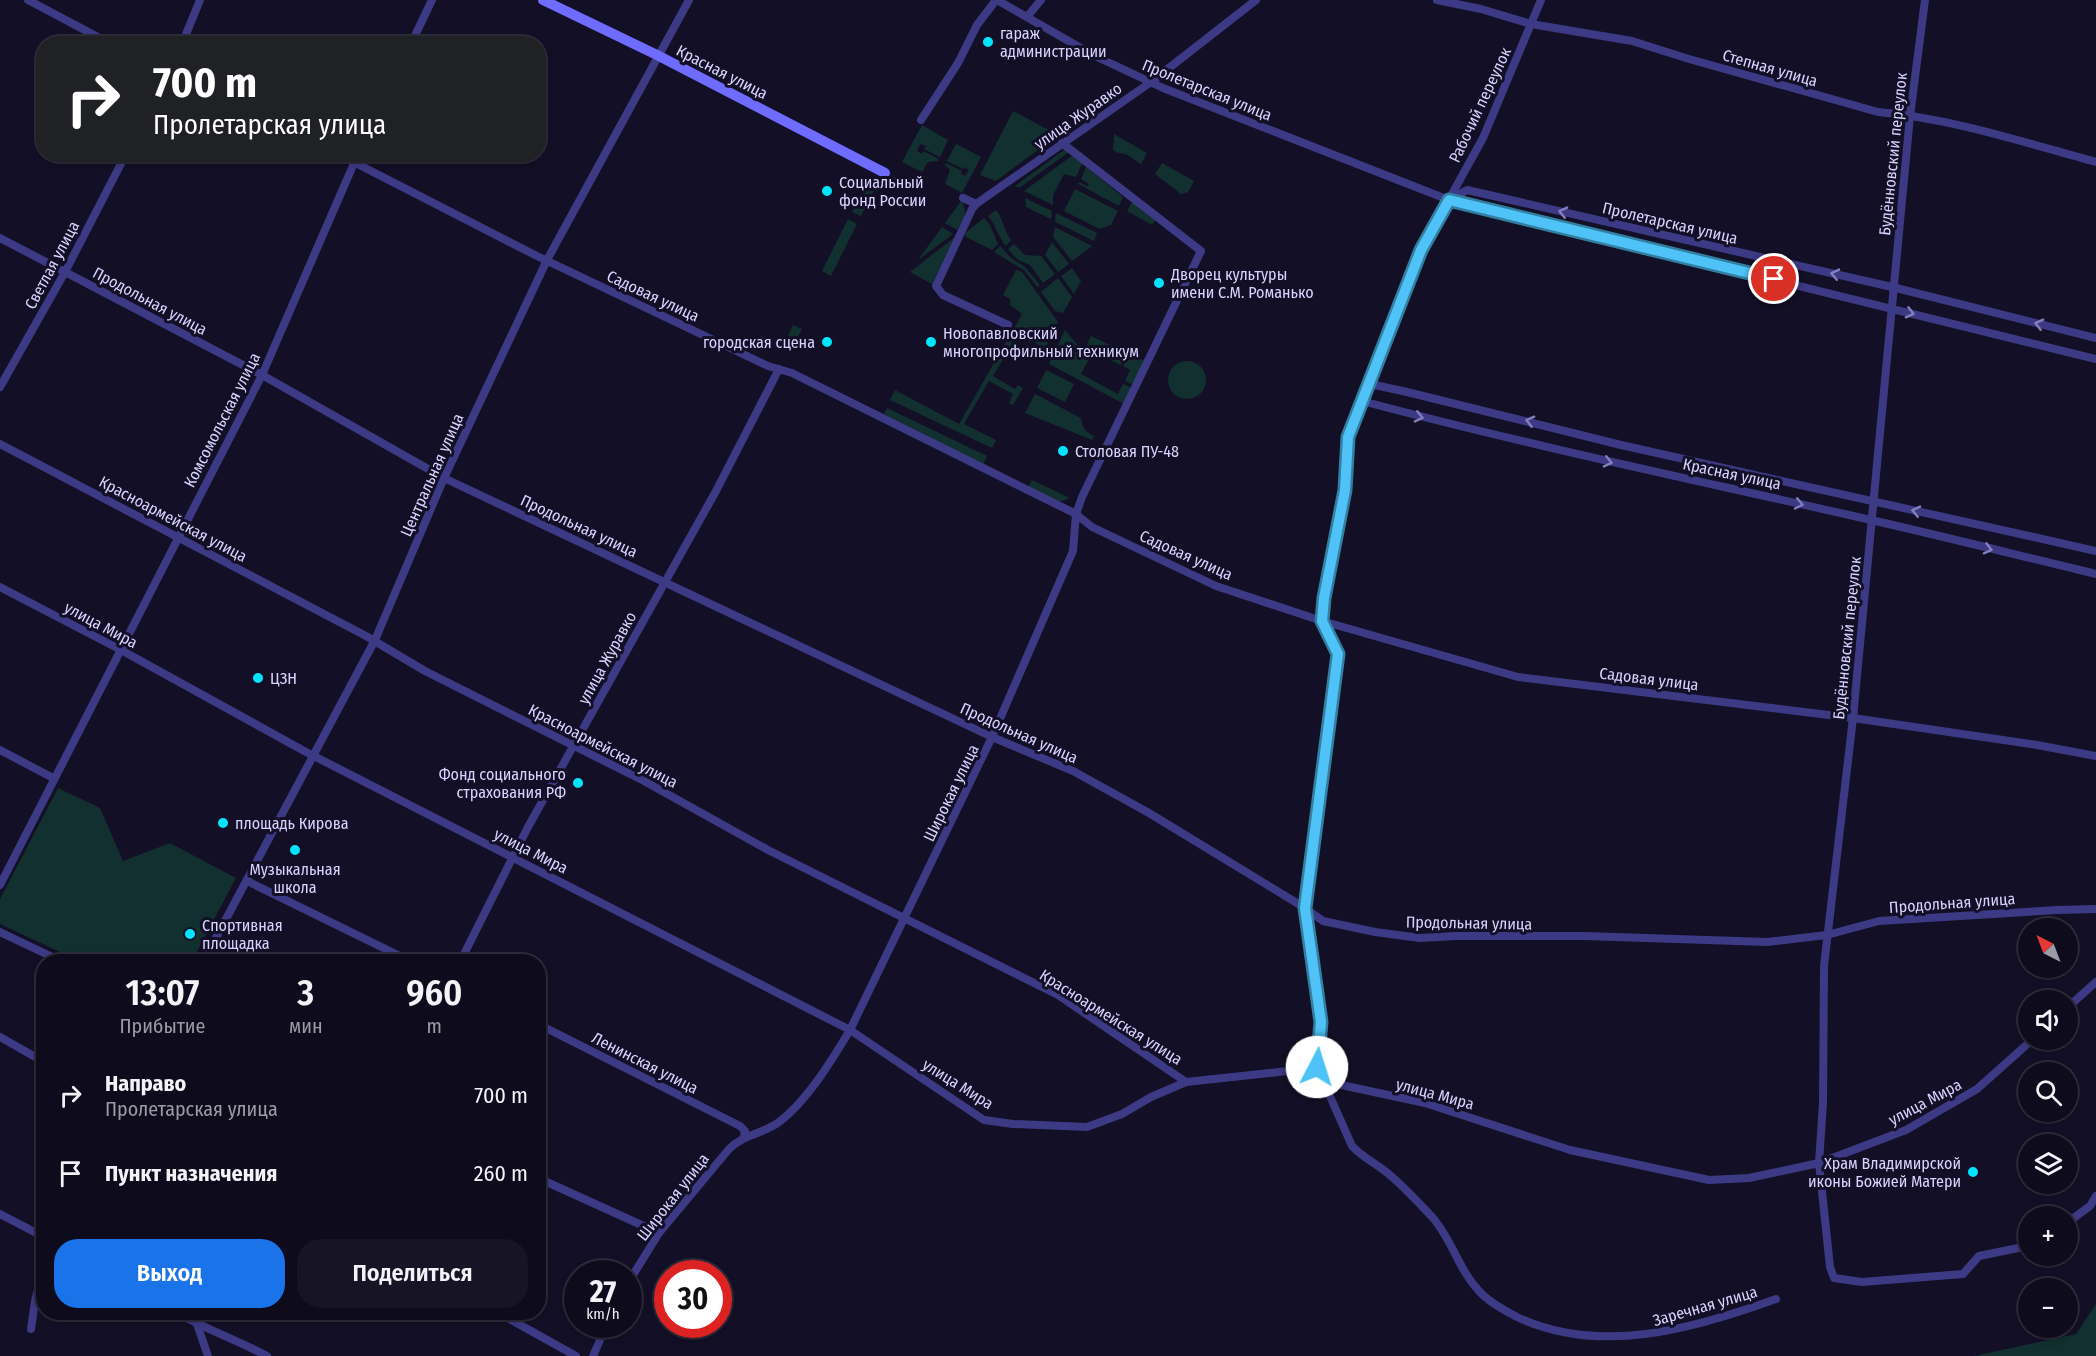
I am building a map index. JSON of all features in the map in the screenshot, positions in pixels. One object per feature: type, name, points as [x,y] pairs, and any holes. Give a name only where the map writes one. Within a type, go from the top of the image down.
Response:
[{"type":"street","points":[[28,0],[96,36]]},
{"type":"street","points":[[185,36],[200,0]]},
{"type":"street","points":[[415,36],[432,0]]},
{"type":"street","name":"Красная улица","points":[[543,0],[885,173]]},
{"type":"street","name":"Центральная улица","points":[[206,954],[375,640],[444,478],[547,260],[689,0]]},
{"type":"street","points":[[921,120],[958,63],[977,25],[997,0]]},
{"type":"street","name":"Пролетарская улица","points":[[997,0],[1093,55],[1151,82],[1449,200],[2096,359]]},
{"type":"street","points":[[1027,17],[1041,0]]},
{"type":"street","name":"улица Журавко","points":[[974,206],[1151,82],[1256,0]]},
{"type":"street","name":"Степная улица","points":[[1437,0],[1481,9],[1531,24],[1632,41],[1878,112],[1910,116],[2004,136],[2096,162]]},
{"type":"street","name":"Рабочий переулок","points":[[1322,621],[1324,598],[1345,490],[1348,437],[1421,250],[1483,138],[1541,0]]},
{"type":"street","name":"Будённовский переулок","points":[[1925,0],[1892,288],[1853,718],[1824,966],[1823,1103],[1819,1163],[1830,1267],[1834,1278],[1862,1282],[1963,1274],[1979,1256],[2018,1248]]},
{"type":"street","name":"Широкая улица","points":[[642,1260],[659,1233],[729,1149],[744,1137],[778,1122],[803,1098],[826,1068],[850,1030],[992,737],[1073,551],[1076,514],[1082,497],[1201,251],[1062,143]]},
{"type":"street","name":"Светлая улица","points":[[0,387],[65,272],[122,162]]},
{"type":"street","name":"Комсомольская улица","points":[[0,885],[262,375],[354,162]]},
{"type":"street","name":"Садовая улица","points":[[363,162],[547,260],[779,369],[792,373],[1076,514],[1092,527],[1216,586],[1322,621],[1518,677],[1853,718],[2096,756]]},
{"type":"street","name":"Пролетарская улица","points":[[1449,200],[1467,190],[1892,288],[2096,338]]},
{"type":"street","points":[[963,198],[974,206],[936,286],[943,294],[1008,325]]},
{"type":"street","name":"Продольная улица","points":[[0,238],[262,375],[444,478],[992,737],[1074,771],[1149,813],[1323,921],[1375,932],[1420,938],[1585,936],[1767,942],[1827,935],[1879,921],[2096,909]]},
{"type":"street","name":"улица Журавко","points":[[464,954],[513,857],[716,491],[779,369]]},
{"type":"street","name":"Красная улица","points":[[1370,384],[1491,411],[1632,447],[2096,551]]},
{"type":"street","name":"Красная улица","points":[[1362,401],[1623,466],[1871,520],[2096,574]]},
{"type":"street","name":"Красноармейская улица","points":[[0,444],[375,640],[424,671],[644,781],[768,850],[1058,995],[1186,1082]]},
{"type":"street","name":"улица Мира","points":[[0,587],[121,650],[314,756],[850,1030],[984,1120],[1013,1124],[1087,1127],[1122,1114],[1186,1082],[1288,1071],[1425,1103],[1570,1150],[1709,1180],[1749,1178],[1819,1163],[1906,1130],[1977,1089],[2021,1050]]},
{"type":"street","points":[[1322,621],[1338,654],[1305,908],[1321,1022],[1317,1067],[1323,1081]]},
{"type":"street","points":[[0,750],[53,778]]},
{"type":"street","points":[[247,881],[396,954]]},
{"type":"street","points":[[0,932],[46,954]]},
{"type":"street","points":[[2078,998],[2096,982]]},
{"type":"street","name":"Ленинская улица","points":[[546,1028],[740,1126],[758,1131]]},
{"type":"street","points":[[0,1037],[36,1057]]},
{"type":"street","name":"Заречная улица","points":[[1323,1081],[1352,1146],[1359,1154],[1393,1178],[1435,1220],[1466,1273],[1480,1292],[1503,1309],[1527,1322],[1558,1334],[1624,1340],[1661,1336],[1695,1327],[1776,1299]]},
{"type":"street","points":[[740,1126],[745,1131],[744,1137]]},
{"type":"street","points":[[546,1182],[659,1233]]},
{"type":"street","points":[[2078,1215],[2090,1206],[2096,1196]]},
{"type":"street","points":[[0,1214],[36,1233]]},
{"type":"street","points":[[31,1329],[36,1297]]},
{"type":"street","points":[[190,1320],[267,1356]]},
{"type":"street","points":[[511,1320],[576,1356]]},
{"type":"street","points":[[197,1324],[208,1356]]},
{"type":"street","points":[[593,1356],[601,1338]]},
{"type":"green space","points":[[1013,111],[1058,135],[996,181],[980,175]]},
{"type":"green space","points":[[922,125],[948,140],[940,157],[924,149],[926,146],[920,144],[917,151],[922,154],[923,151],[939,159],[928,162],[922,172],[902,162]]},
{"type":"green space","points":[[1114,134],[1147,153],[1141,164],[1126,154],[1113,150]]},
{"type":"green space","points":[[956,144],[981,157],[962,193],[945,184],[950,170],[945,165],[946,163],[962,171],[961,174],[965,176],[969,170],[947,161]]},
{"type":"green space","points":[[1064,150],[1069,152],[1019,188],[1015,186]]},
{"type":"green space","points":[[1073,155],[1083,162],[1076,177],[1064,174],[1053,195],[1053,205],[1024,191]]},
{"type":"green space","points":[[1162,163],[1194,181],[1188,192],[1181,194],[1155,174]]},
{"type":"green space","points":[[1086,167],[1123,197],[1119,206],[1078,184],[1079,182],[1087,186],[1089,184],[1081,179]]},
{"type":"green space","points":[[869,179],[878,183],[861,216],[852,212]]},
{"type":"green space","points":[[1075,189],[1118,211],[1111,225],[1100,229],[1064,211]]},
{"type":"green space","points":[[1025,198],[1052,211],[1051,219],[1026,207]]},
{"type":"green space","points":[[961,201],[965,212],[957,230],[945,223]]},
{"type":"green space","points":[[1132,202],[1156,219],[1152,225],[1127,211]]},
{"type":"green space","points":[[996,210],[1011,240],[1006,246],[988,216]]},
{"type":"green space","points":[[1056,213],[1097,233],[1094,241],[1055,222]]},
{"type":"green space","points":[[984,218],[990,225],[998,244],[992,250],[964,234]]},
{"type":"green space","points":[[848,219],[857,224],[831,276],[822,271]]},
{"type":"green space","points":[[942,227],[953,234],[918,260]]},
{"type":"green space","points":[[1055,227],[1092,246],[1072,261],[1053,237]]},
{"type":"green space","points":[[955,237],[932,284],[910,272]]},
{"type":"green space","points":[[1052,242],[1069,264],[1058,272],[1045,255]]},
{"type":"green space","points":[[1014,244],[1025,255],[1041,256],[1055,274],[1043,283],[1030,265],[1018,260],[1008,249]]},
{"type":"green space","points":[[1000,246],[1011,258],[1025,267],[1040,285],[1037,287],[1024,270],[994,252]]},
{"type":"green space","points":[[1072,268],[1081,281],[1074,294],[1061,276]]},
{"type":"green space","points":[[1016,270],[1022,272],[1058,322],[1043,353],[1036,350],[1038,344],[1018,334],[993,376],[1015,389],[1018,385],[1023,388],[1013,405],[1009,403],[1013,394],[989,381],[964,424],[996,440],[992,448],[890,400],[895,390],[959,424],[1022,314],[1010,305],[1010,299],[1003,295]]},
{"type":"green space","points":[[1058,278],[1072,297],[1063,313],[1055,311],[1041,292]]},
{"type":"green space","points":[[793,325],[802,329],[791,350],[783,346]]},
{"type":"green space","points":[[1065,330],[1089,359],[1081,374],[1118,394],[1123,384],[1130,387],[1131,391],[1124,404],[1049,364]]},
{"type":"green space","points":[[1091,336],[1127,353],[1121,365],[1085,348]]},
{"type":"green space","points":[[1129,353],[1143,360],[1144,364],[1135,383],[1131,384],[1125,381],[1130,370],[1123,366]]},
{"type":"green space","points":[[1187,361],[1194,362],[1200,367],[1205,373],[1205,387],[1200,393],[1194,398],[1187,399],[1180,398],[1174,393],[1169,387],[1168,380],[1169,373],[1174,367],[1180,362]]},
{"type":"green space","points":[[1046,370],[1074,384],[1065,402],[1037,388]]},
{"type":"green space","points":[[1035,394],[1081,418],[1084,429],[1094,436],[1092,440],[1025,413]]},
{"type":"green space","points":[[887,408],[987,456],[983,465],[884,414]]},
{"type":"green space","points":[[1032,480],[1070,498],[1059,502],[1028,487]]},
{"type":"green space","points":[[58,788],[100,808],[123,861],[170,843],[236,878],[196,954],[64,954],[0,924],[0,899]]},
{"type":"green space","points":[[2096,1304],[2096,1356],[1974,1356],[2057,1338],[2078,1338],[2078,1331]]},
{"type":"place","name":"гараж администрации","points":[[988,42]]},
{"type":"place","name":"Социальный фонд России","points":[[827,191]]},
{"type":"place","name":"Дворец культуры имени С.М. Романько","points":[[1159,283]]},
{"type":"place","name":"городская сцена","points":[[827,342]]},
{"type":"place","name":"Новопавловский многопрофильный техникум","points":[[931,342]]},
{"type":"place","name":"Столовая ПУ-48","points":[[1063,451]]},
{"type":"place","name":"ЦЗН","points":[[258,678]]},
{"type":"place","name":"Фонд социального страхования РФ","points":[[578,783]]},
{"type":"place","name":"площадь Кирова","points":[[223,823]]},
{"type":"place","name":"Музыкальная школа","points":[[295,850]]},
{"type":"place","name":"Cпортивная площадка","points":[[190,934]]},
{"type":"place","name":"Храм Владимирской иконы Божией Матери","points":[[1973,1172]]},
{"type":"route","points":[[1317,1067],[1321,1022],[1305,908],[1338,654],[1322,621],[1324,598],[1345,490],[1348,437],[1421,250],[1449,200],[1774,279]]}]
